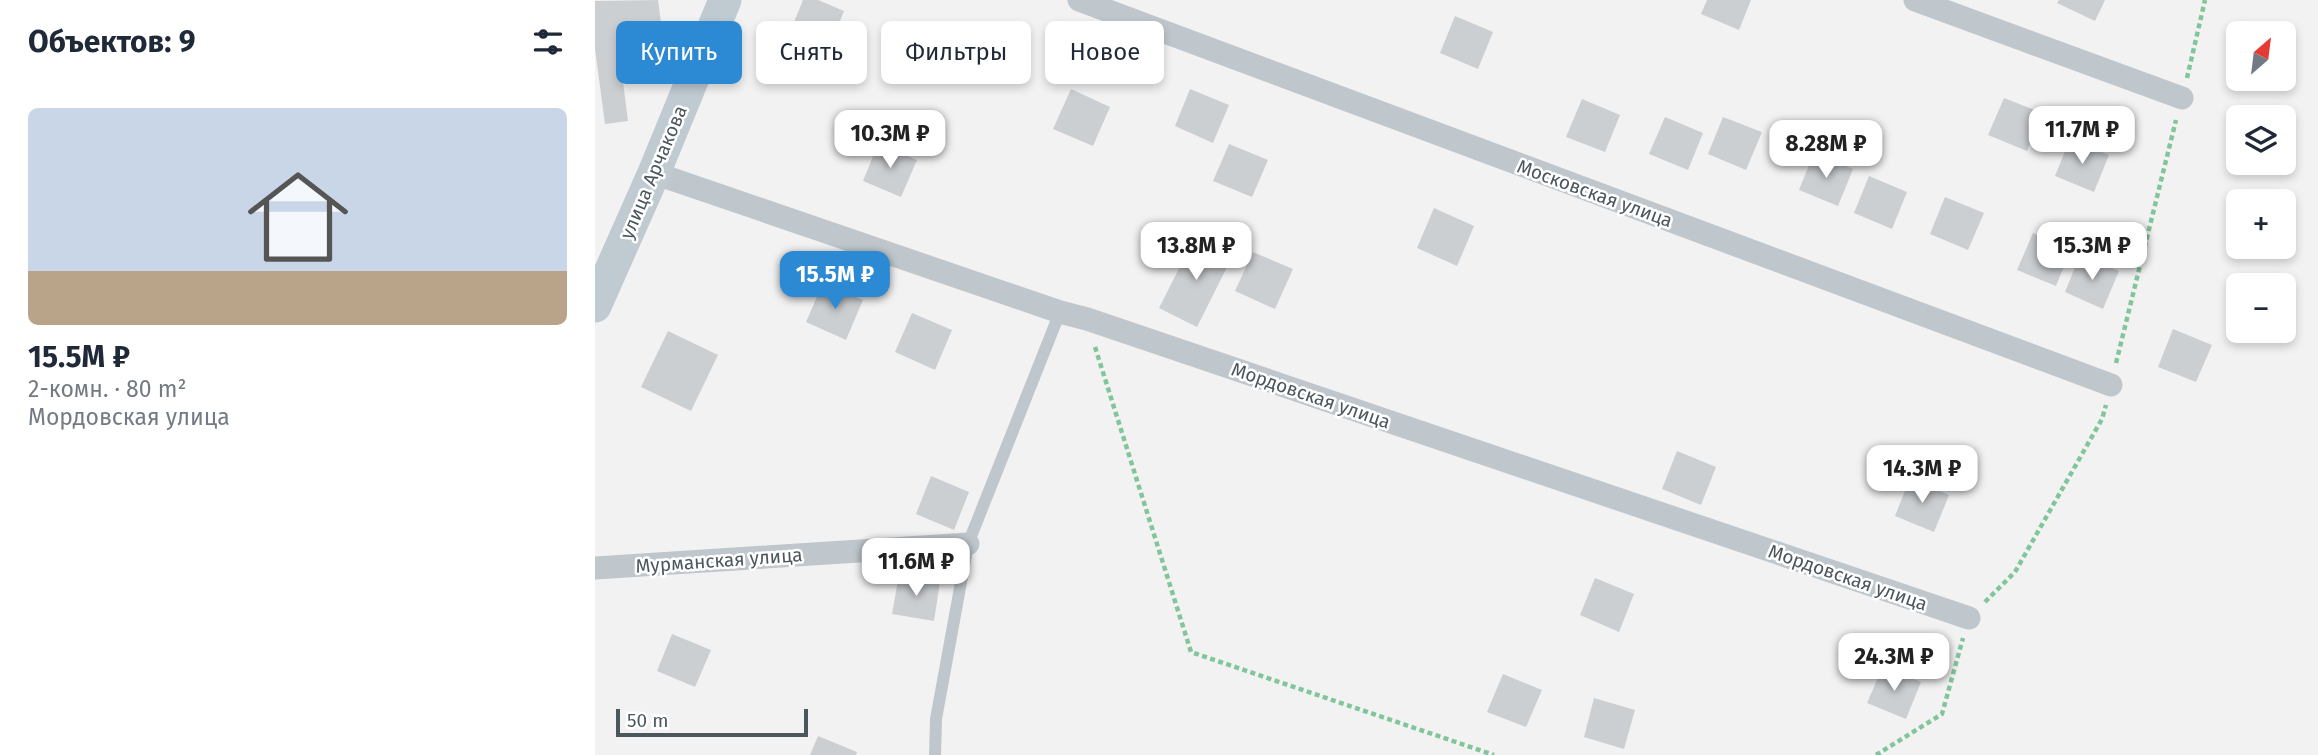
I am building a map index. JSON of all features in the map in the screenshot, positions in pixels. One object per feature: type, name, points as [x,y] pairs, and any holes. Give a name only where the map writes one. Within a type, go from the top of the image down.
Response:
[{"type":"street","name":"улица Арчакова","points":[[595,306],[654,173],[725,0]]},
{"type":"street","name":"Московская улица","points":[[1079,0],[2111,386]]},
{"type":"street","points":[[1915,0],[2182,98]]},
{"type":"street","name":"Мордовская улица","points":[[654,173],[1969,618]]},
{"type":"street","name":"Мурманская улица","points":[[595,568],[968,544]]},
{"type":"lane","points":[[935,755],[936,719],[968,544],[1060,312]]},
{"type":"path","points":[[1087,319],[1191,652],[1494,755]]},
{"type":"path","points":[[1876,755],[1942,714]]},
{"type":"building","points":[[658,0],[661,21],[616,21],[616,84],[623,84],[628,121],[605,124],[595,49],[595,1]]},
{"type":"building","points":[[803,0],[818,0],[844,11],[840,21],[794,21]]},
{"type":"building","points":[[1707,0],[1751,0],[1739,30],[1701,14]]},
{"type":"building","points":[[2059,0],[2105,0],[2095,21],[2057,3]]},
{"type":"building","points":[[1455,16],[1493,32],[1478,69],[1440,53]]},
{"type":"building","points":[[1071,89],[1110,107],[1093,146],[1053,129]]},
{"type":"building","points":[[1190,89],[1229,105],[1213,143],[1175,126]]},
{"type":"building","points":[[2004,98],[2042,113],[2027,151],[1988,135]]},
{"type":"building","points":[[1582,99],[1620,115],[1605,152],[1566,137]]},
{"type":"building","points":[[1665,117],[1703,133],[1688,170],[1649,154]]},
{"type":"building","points":[[1723,117],[1762,132],[1746,170],[1708,154]]},
{"type":"building","points":[[2070,139],[2109,155],[2094,192],[2055,176]]},
{"type":"building","points":[[878,144],[917,160],[901,197],[863,181]]},
{"type":"building","points":[[1229,144],[1268,160],[1252,197],[1213,181]]},
{"type":"building","points":[[1814,153],[1853,169],[1838,206],[1799,190]]},
{"type":"building","points":[[1869,176],[1907,192],[1892,229],[1854,213]]},
{"type":"building","points":[[1945,197],[1984,213],[1968,250],[1930,234]]},
{"type":"building","points":[[1434,208],[1474,226],[1457,266],[1417,248]]},
{"type":"building","points":[[2033,233],[2071,249],[2056,286],[2017,270]]},
{"type":"building","points":[[1195,237],[1233,255],[1197,327],[1159,308]]},
{"type":"building","points":[[1253,252],[1293,269],[1275,309],[1235,291]]},
{"type":"building","points":[[2080,255],[2119,271],[2103,309],[2065,292]]},
{"type":"building","points":[[823,283],[863,300],[846,340],[806,322]]},
{"type":"building","points":[[912,313],[952,330],[935,370],[895,352]]},
{"type":"building","points":[[2173,329],[2212,345],[2196,382],[2158,367]]},
{"type":"building","points":[[668,331],[718,355],[691,411],[641,387]]},
{"type":"building","points":[[1677,451],[1716,467],[1701,505],[1662,489]]},
{"type":"building","points":[[931,476],[969,492],[954,530],[916,514]]},
{"type":"building","points":[[1910,478],[1949,495],[1934,532],[1895,516]]},
{"type":"building","points":[[899,575],[940,582],[934,621],[892,614]]},
{"type":"building","points":[[1595,578],[1634,594],[1619,632],[1580,615]]},
{"type":"building","points":[[672,634],[711,650],[695,687],[657,671]]},
{"type":"building","points":[[1883,666],[1921,682],[1906,719],[1867,703]]},
{"type":"building","points":[[1503,674],[1542,690],[1526,727],[1487,712]]},
{"type":"building","points":[[1594,698],[1635,710],[1624,749],[1584,737]]},
{"type":"building","points":[[818,736],[857,752],[856,755],[810,755]]}]
